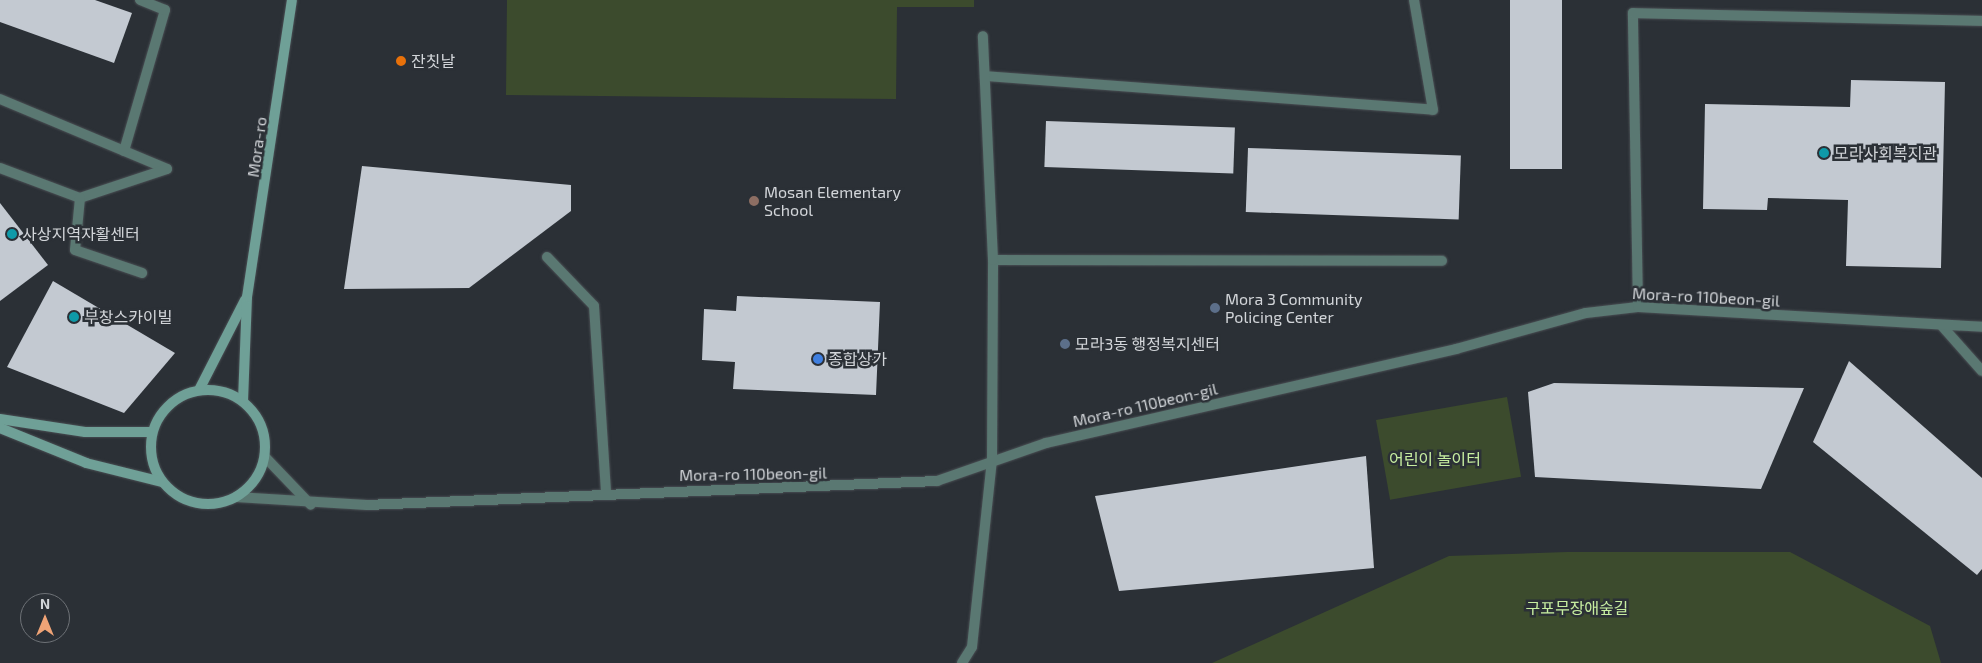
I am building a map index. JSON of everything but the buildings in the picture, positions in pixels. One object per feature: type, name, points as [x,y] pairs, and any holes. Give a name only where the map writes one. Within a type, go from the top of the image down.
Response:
[{"type":"street","points":[[124,151],[165,10],[140,0]]},
{"type":"street","name":"Mora-ro","points":[[243,401],[247,296],[292,0]]},
{"type":"street","points":[[985,76],[1433,110],[1414,0]]},
{"type":"street","points":[[1638,307],[1633,13],[1982,21]]},
{"type":"street","points":[[962,663],[972,647],[992,461],[993,260],[983,36]]},
{"type":"street","points":[[0,98],[167,169],[80,198],[0,168]]},
{"type":"street","points":[[80,198],[74,250],[142,273]]},
{"type":"street","points":[[547,257],[594,306],[606,492]]},
{"type":"street","points":[[993,260],[1442,262]]},
{"type":"street","name":"Mora-ro","points":[[199,390],[247,296]]},
{"type":"street","name":"Mora-ro 110beon-gil","points":[[0,428],[86,463],[162,482],[190,502],[213,504],[236,497],[311,506],[606,492],[937,481],[1046,443],[1456,349],[1586,313],[1638,307],[1982,327]]},
{"type":"street","points":[[1942,326],[1982,371]]},
{"type":"street","points":[[199,390],[222,391],[243,401],[262,426],[265,457],[311,506]]},
{"type":"street","name":"Mora-ro 110beon-gil","points":[[162,482],[151,458],[152,432],[164,409],[199,390]]},
{"type":"street","points":[[0,419],[85,432],[152,432]]},
{"type":"street","name":"Mora-ro 110beon-gil","points":[[236,497],[254,480],[265,457]]},
{"type":"green space","points":[[507,0],[974,0],[974,7],[897,7],[896,99],[506,95]]},
{"type":"green space","name":"어린이 놀이터","points":[[1507,397],[1521,477],[1390,500],[1376,420]]},
{"type":"green space","name":"구포무장애숲길","points":[[1567,552],[1790,552],[1930,626],[1941,663],[1212,663],[1449,556]]},
{"type":"place","name":"잔칫날","points":[[401,61]]},
{"type":"place","name":"모라사회복지관","points":[[1824,153]]},
{"type":"place","name":"Mosan Elementary School","points":[[754,201]]},
{"type":"place","name":"사상지역자활센터","points":[[12,234]]},
{"type":"place","name":"Mora 3 Community Policing Center","points":[[1215,308]]},
{"type":"place","name":"부창스카이빌","points":[[74,317]]},
{"type":"place","name":"모라3동 행정복지센터","points":[[1065,344]]},
{"type":"place","name":"종합상가","points":[[818,359]]}]
